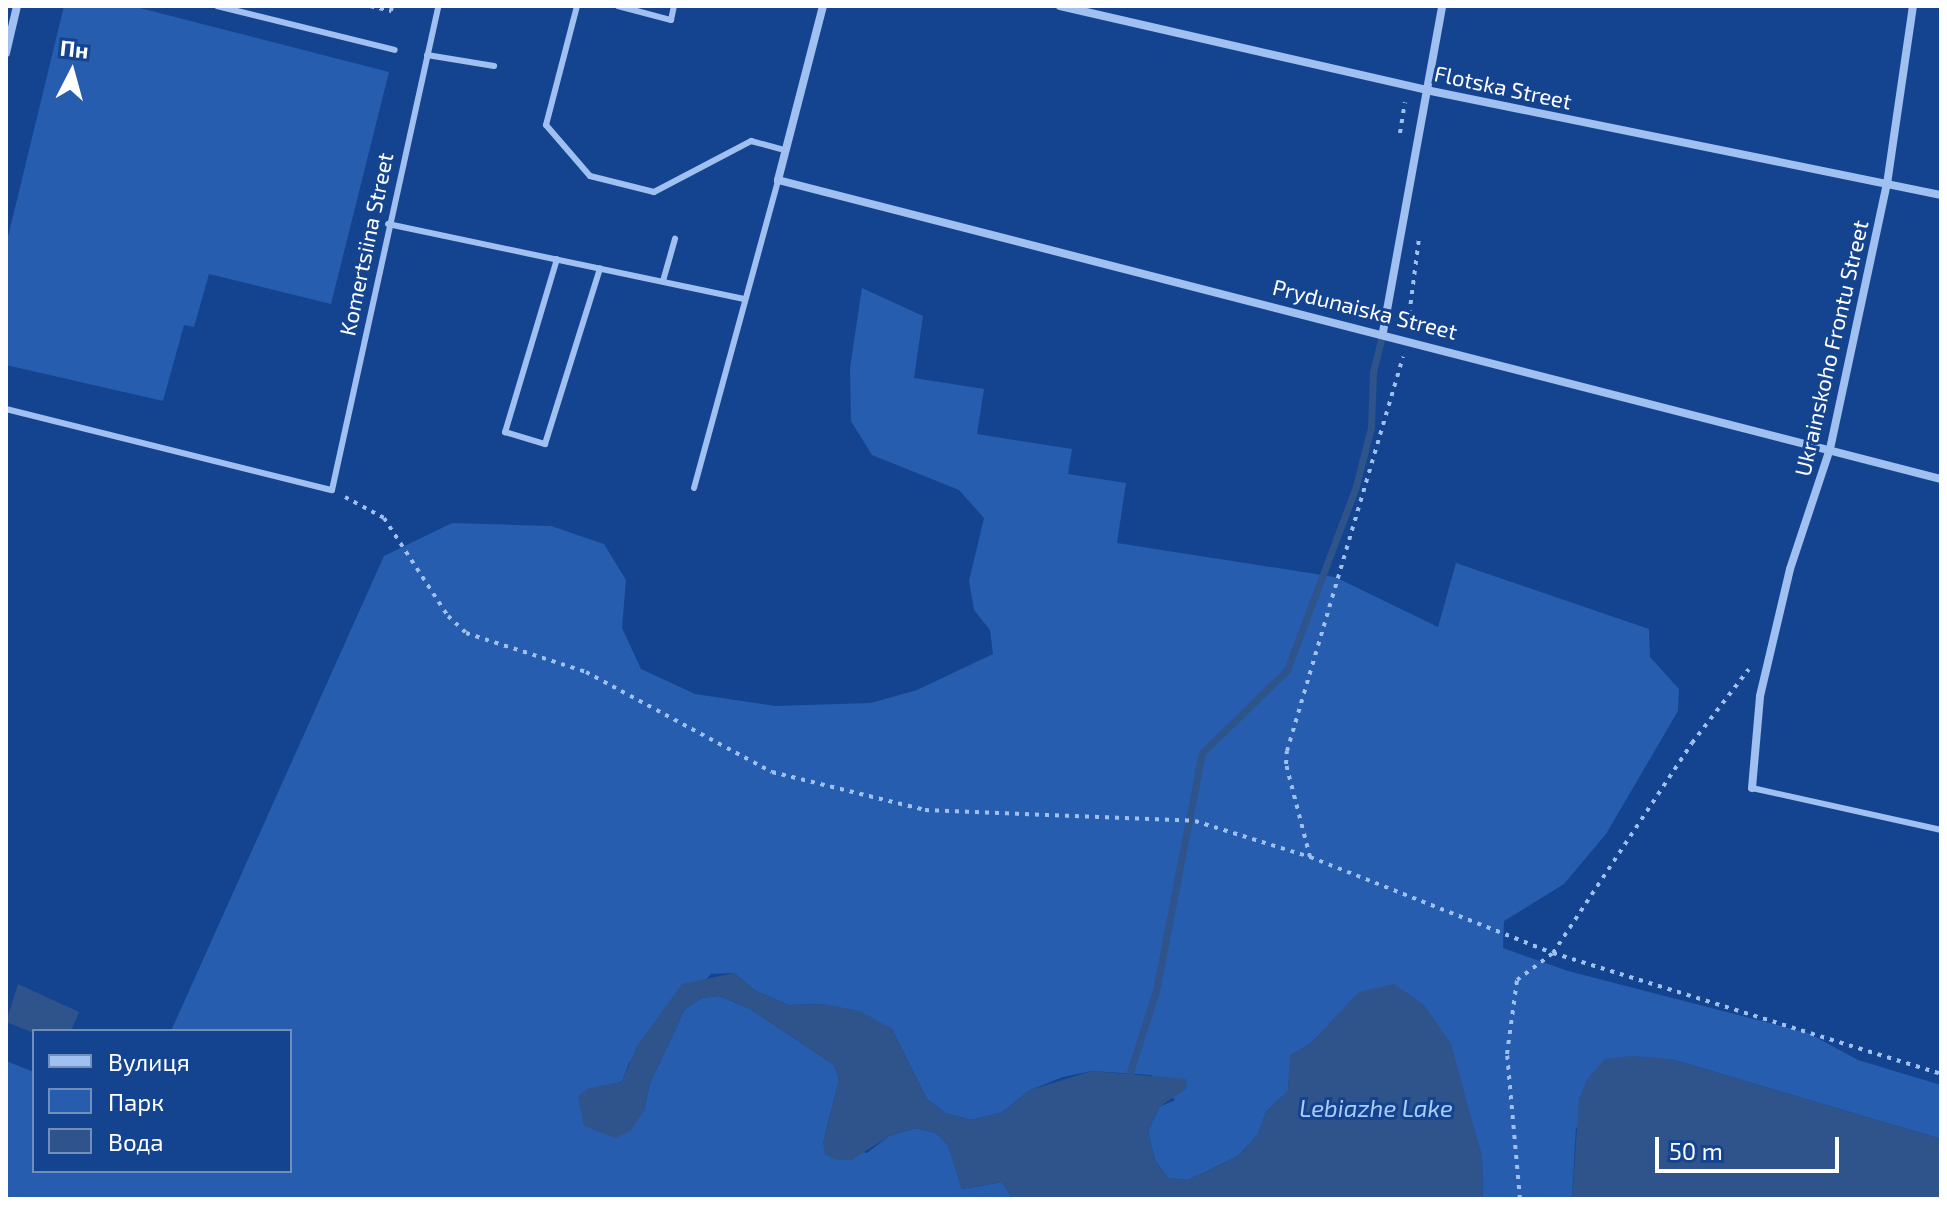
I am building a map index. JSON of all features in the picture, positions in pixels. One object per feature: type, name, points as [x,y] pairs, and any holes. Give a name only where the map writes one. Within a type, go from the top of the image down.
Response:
[{"type":"street","points":[[6,53],[17,6]]},
{"type":"street","points":[[778,180],[823,6]]},
{"type":"street","name":"Flotska Street","points":[[1060,6],[1426,90],[1941,195]]},
{"type":"street","points":[[1383,332],[1442,6]]},
{"type":"street","name":"Ukrainskoho Frontu Street","points":[[1752,788],[1760,696],[1774,637],[1830,449],[1887,184],[1913,6]]},
{"type":"street","name":"Prydunaiska Street","points":[[778,180],[1383,332],[1941,479]]},
{"type":"lane","points":[[217,6],[395,50]]},
{"type":"lane","name":"Komertsiina Street","points":[[332,490],[438,6]]},
{"type":"lane","points":[[577,6],[546,125],[590,176],[654,192],[751,141],[785,150]]},
{"type":"lane","points":[[618,6],[671,20],[674,6]]},
{"type":"lane","points":[[427,55],[494,66]]},
{"type":"lane","points":[[694,488],[778,180]]},
{"type":"lane","points":[[388,224],[744,299]]},
{"type":"lane","points":[[663,281],[675,239]]},
{"type":"lane","points":[[557,259],[505,432],[545,444],[600,268]]},
{"type":"lane","points":[[6,409],[332,490]]},
{"type":"lane","points":[[1752,788],[1941,830]]},
{"type":"path","points":[[370,6],[391,11],[392,6]]},
{"type":"path","points":[[1310,857],[1286,764],[1287,751],[1406,338]]},
{"type":"path","points":[[332,490],[384,518],[448,616],[466,633],[586,672],[772,772],[925,810],[1195,821],[1310,857],[1553,953],[1941,1074]]},
{"type":"path","points":[[1520,1199],[1507,1054],[1517,980],[1553,953],[1692,743],[1774,637]]},
{"type":"green space","points":[[64,6],[132,6],[389,72],[331,304],[209,274],[194,327],[184,325],[163,401],[6,365],[6,245]]},
{"type":"green space","points":[[862,288],[923,316],[914,378],[984,389],[977,434],[1072,449],[1068,474],[1126,483],[1117,543],[1335,577],[1438,627],[1456,563],[1649,629],[1650,657],[1679,689],[1678,711],[1606,834],[1564,884],[1504,921],[1503,948],[1568,971],[1808,1033],[1858,1060],[1941,1085],[1941,1139],[1671,1059],[1576,1128],[1572,1199],[1483,1199],[1482,1157],[1472,1122],[1359,993],[1311,1043],[1291,1055],[1288,1091],[1266,1112],[1258,1134],[1238,1156],[1188,1180],[1168,1178],[1155,1160],[1148,1132],[1159,1107],[1175,1100],[1151,1075],[1092,1071],[1063,1077],[1030,1090],[1001,1113],[971,1120],[945,1113],[927,1099],[892,1029],[823,1004],[789,1005],[756,991],[734,973],[711,974],[629,1063],[622,1082],[589,1089],[644,1111],[650,1083],[685,1009],[702,998],[720,996],[750,1009],[834,1065],[839,1080],[823,1143],[867,1153],[889,1136],[916,1128],[936,1133],[948,1145],[962,1189],[1002,1182],[1013,1199],[6,1199],[6,1061],[32,1071],[32,1173],[292,1173],[292,1029],[172,1029],[384,556],[452,523],[551,526],[604,544],[626,580],[622,628],[641,669],[695,694],[775,706],[871,703],[917,690],[993,654],[990,630],[974,610],[969,581],[984,518],[959,490],[872,455],[851,421],[850,368]]},
{"type":"water","name":"Lebiazhe Lake","points":[[734,973],[756,991],[789,1005],[823,1004],[860,1011],[892,1029],[927,1099],[945,1113],[971,1120],[1001,1113],[1030,1090],[1092,1071],[1186,1079],[1187,1088],[1159,1107],[1148,1132],[1155,1160],[1168,1178],[1188,1180],[1238,1156],[1258,1134],[1266,1112],[1288,1091],[1290,1055],[1311,1043],[1359,992],[1394,984],[1424,1005],[1451,1044],[1482,1157],[1483,1199],[1013,1199],[1002,1182],[962,1189],[948,1145],[936,1133],[916,1128],[889,1136],[852,1160],[838,1160],[825,1155],[823,1143],[839,1080],[834,1065],[750,1009],[720,996],[702,998],[685,1009],[650,1083],[644,1111],[630,1131],[615,1138],[584,1126],[578,1096],[589,1088],[622,1082],[637,1046],[682,984]]},
{"type":"water","points":[[18,984],[79,1012],[72,1029],[32,1029],[32,1032],[6,1022]]},
{"type":"water","points":[[1632,1056],[1671,1059],[1941,1139],[1941,1199],[1572,1199],[1579,1099],[1588,1078],[1605,1059]]},
{"type":"waterway","points":[[1129,1075],[1156,991],[1202,753],[1287,670],[1356,486],[1371,427],[1373,372],[1383,332]]}]
